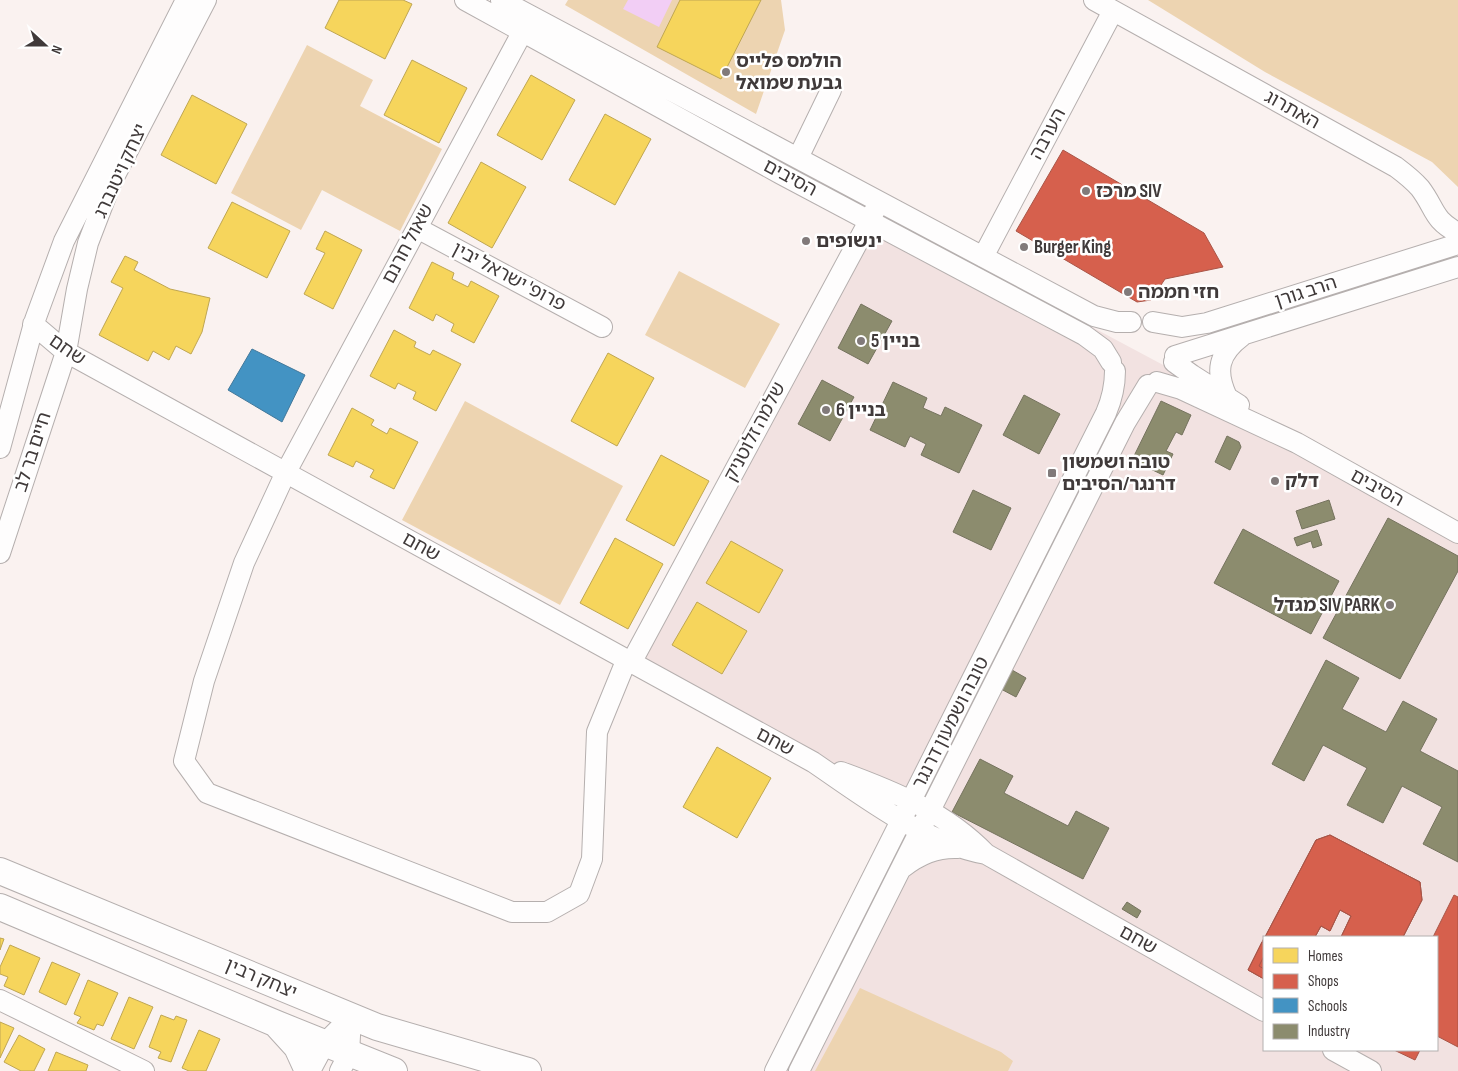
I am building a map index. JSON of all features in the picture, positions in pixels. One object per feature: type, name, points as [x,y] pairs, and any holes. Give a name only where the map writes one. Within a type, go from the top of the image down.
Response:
[{"type":"main road","name":"יצחק רבין","points":[[0,871],[377,1027],[528,1071]]},
{"type":"main road","name":"יצחק רבין","points":[[0,907],[325,1043],[345,1063],[394,1071]]},
{"type":"main road","points":[[277,1024],[297,1048],[309,1071]]},
{"type":"street","name":"חיים בר לב","points":[[0,448],[34,322],[64,242],[186,0]]},
{"type":"street","name":"יצחק ויטנברג","points":[[66,352],[77,289],[88,243],[111,183],[206,0]]},
{"type":"street","name":"הסיבים","points":[[465,0],[526,24],[798,158],[1094,316],[1117,322],[1131,322]]},
{"type":"street","name":"הסיבים","points":[[501,0],[526,24],[869,220],[1084,335],[1103,349],[1113,366]]},
{"type":"street","name":"האתרוג","points":[[1094,0],[1396,167],[1410,177],[1419,188],[1437,218],[1458,233]]},
{"type":"street","name":"הערבה","points":[[983,257],[1113,11]]},
{"type":"street","name":"שאול חרנם","points":[[286,472],[526,24]]},
{"type":"street","points":[[798,158],[831,90]]},
{"type":"street","name":"שלמה זלוטניק","points":[[286,472],[244,563],[204,681],[184,761],[207,793],[512,912],[547,912],[579,894],[592,859],[597,732],[629,662],[879,202]]},
{"type":"street","points":[[1419,256],[1432,233],[1432,209]]},
{"type":"street","name":"פרופ' ישראל יבין","points":[[417,228],[602,326]]},
{"type":"street","name":"הרב גורן","points":[[1153,322],[1173,327],[1207,323],[1458,244]]},
{"type":"street","name":"הרב גורן","points":[[1174,359],[1246,334],[1458,267]]},
{"type":"street","points":[[1138,320],[1153,322],[1170,335],[1174,345],[1174,359],[1165,377],[1153,384],[1138,385],[1130,383],[1122,378],[1113,366],[1110,352],[1111,342],[1122,327],[1131,322],[1138,320]]},
{"type":"street","name":"שחם","points":[[34,322],[66,352],[813,762],[902,820],[961,848],[986,854]]},
{"type":"street","points":[[1227,397],[1220,375],[1223,356],[1233,343],[1246,334]]},
{"type":"street","name":"חיים בר לב","points":[[0,553],[66,352]]},
{"type":"street","name":"הסיבים","points":[[1174,359],[1192,375],[1297,443],[1458,533]]},
{"type":"street","name":"טובה ושמעון דרנגר","points":[[775,1071],[1106,413],[1115,384],[1113,366]]},
{"type":"street","name":"הסיבים","points":[[1153,384],[1182,390],[1297,443]]},
{"type":"street","name":"טובה ושמעון דרנגר","points":[[799,1071],[1125,423],[1153,384]]},
{"type":"street","name":"שחם","points":[[813,762],[877,785],[911,801],[962,832],[986,854],[1263,1010]]},
{"type":"street","points":[[901,870],[914,859],[930,852],[961,848]]},
{"type":"street","points":[[0,1000],[144,1071]]},
{"type":"street","points":[[309,1071],[325,1043],[351,1017]]},
{"type":"street","points":[[345,1063],[351,1017]]},
{"type":"street","points":[[1335,1051],[1371,1071]]},
{"type":"shaded area","name":"הולמס פלייס גבעת שמואל","points":[[568,0],[781,0],[785,30],[756,114],[565,5]]},
{"type":"shaded area","points":[[628,0],[672,0],[659,27],[623,9]]},
{"type":"shaded area","points":[[1148,0],[1458,0],[1458,187],[1432,162],[1265,72]]},
{"type":"shaded area","points":[[307,45],[373,80],[360,106],[442,149],[400,231],[322,190],[301,230],[231,193]]},
{"type":"shaded area","points":[[874,211],[1458,522],[1458,1071],[775,1071],[910,807],[631,663]]},
{"type":"shaded area","points":[[679,271],[780,324],[745,388],[645,335]]},
{"type":"shaded area","points":[[465,401],[623,486],[560,605],[402,520]]},
{"type":"shaded area","points":[[860,988],[1001,1052],[1013,1061],[1008,1071],[815,1071]]},
{"type":"building: Homes","points":[[339,0],[403,0],[412,4],[385,59],[325,28]]},
{"type":"building: Homes","points":[[680,0],[761,0],[721,79],[657,47]]},
{"type":"building: Homes","points":[[412,60],[467,88],[439,143],[384,115]]},
{"type":"building: Homes","points":[[531,75],[575,100],[542,160],[497,135]]},
{"type":"building: Homes","points":[[192,95],[247,124],[216,184],[161,155]]},
{"type":"building: Homes","points":[[605,114],[651,139],[615,205],[569,180]]},
{"type":"building: Homes","points":[[481,162],[526,187],[492,248],[448,223]]},
{"type":"building: Homes","points":[[232,202],[290,231],[267,278],[208,248]]},
{"type":"building: Homes","points":[[325,231],[362,250],[333,309],[304,294],[325,253],[316,249]]},
{"type":"building: Homes","points":[[125,256],[138,262],[134,270],[170,289],[210,298],[202,332],[191,354],[176,346],[169,360],[153,351],[148,361],[99,335],[123,288],[111,282]]},
{"type":"building: Homes","points":[[432,262],[454,273],[452,279],[468,287],[471,281],[499,296],[474,343],[451,331],[454,324],[436,314],[433,321],[409,308]]},
{"type":"building: Homes","points":[[394,330],[416,342],[414,347],[430,355],[433,350],[461,364],[436,411],[413,399],[416,392],[398,383],[395,389],[370,376]]},
{"type":"building: Homes","points":[[608,353],[654,378],[617,446],[571,421]]},
{"type":"building: Homes","points":[[352,408],[374,420],[371,425],[387,434],[390,428],[418,442],[394,489],[370,477],[374,470],[356,461],[353,467],[328,455]]},
{"type":"building: Homes","points":[[661,455],[709,481],[674,546],[626,520]]},
{"type":"building: Homes","points":[[615,538],[663,564],[628,629],[580,603]]},
{"type":"building: Homes","points":[[731,541],[783,570],[759,613],[706,583]]},
{"type":"building: Homes","points":[[697,602],[747,631],[722,674],[672,645]]},
{"type":"building: Homes","points":[[717,747],[771,778],[737,838],[683,807]]},
{"type":"building: Homes","points":[[0,938],[4,939],[0,950]]},
{"type":"building: Homes","points":[[10,945],[40,958],[24,995],[4,986],[8,977],[0,974],[0,967]]},
{"type":"building: Homes","points":[[52,962],[80,974],[66,1005],[39,992]]},
{"type":"building: Homes","points":[[88,980],[118,993],[103,1026],[97,1024],[94,1030],[77,1023],[81,1017],[74,1014]]},
{"type":"building: Homes","points":[[129,997],[153,1007],[134,1049],[111,1039]]},
{"type":"building: Homes","points":[[161,1015],[174,1020],[176,1016],[187,1020],[171,1062],[158,1058],[161,1052],[149,1047]]},
{"type":"building: Homes","points":[[0,1022],[14,1028],[0,1058]]},
{"type":"building: Homes","points":[[199,1030],[220,1039],[206,1071],[189,1071],[182,1068]]},
{"type":"building: Homes","points":[[19,1035],[45,1049],[34,1071],[21,1071],[4,1062]]},
{"type":"building: Homes","points":[[56,1052],[88,1065],[86,1071],[48,1071]]},
{"type":"building: Shops","name":"מרכז SIV","points":[[1063,150],[1204,233],[1223,267],[1165,279],[1151,300],[1137,302],[1016,231]]},
{"type":"building: Shops","points":[[1330,835],[1420,882],[1422,900],[1404,936],[1341,936],[1351,916],[1340,910],[1330,931],[1321,926],[1316,936],[1266,936],[1316,840]]},
{"type":"building: Shops","points":[[1330,835],[1420,882],[1422,900],[1404,936],[1341,936],[1351,916],[1340,910],[1330,931],[1321,926],[1316,936],[1266,936],[1316,840]]},
{"type":"building: Shops","points":[[1454,895],[1458,897],[1458,1047],[1438,1037],[1438,936],[1434,936]]},
{"type":"building: Shops","points":[[1263,940],[1263,978],[1248,970]]},
{"type":"building: Shops","points":[[1262,942],[1263,942],[1263,978],[1248,970]]},
{"type":"building: Shops","points":[[1263,958],[1263,968],[1259,966]]},
{"type":"building: Shops","points":[[1396,1051],[1420,1051],[1415,1060]]},
{"type":"building: Schools","points":[[252,349],[305,375],[282,422],[228,390]]},
{"type":"building: Industry","name":"בניין 5","points":[[861,304],[892,321],[868,364],[838,348]]},
{"type":"building: Industry","name":"בניין 6","points":[[822,380],[854,397],[830,441],[798,424]]},
{"type":"building: Industry","points":[[893,382],[927,398],[923,408],[941,416],[945,407],[982,425],[959,473],[921,455],[926,444],[910,436],[905,447],[870,430]]},
{"type":"building: Industry","points":[[1024,395],[1060,414],[1039,454],[1003,435]]},
{"type":"building: Industry","points":[[1161,401],[1191,415],[1182,435],[1176,432],[1166,451],[1173,454],[1163,475],[1132,460]]},
{"type":"building: Industry","points":[[1227,436],[1239,442],[1241,447],[1230,470],[1215,462]]},
{"type":"building: Industry","points":[[973,490],[1011,508],[991,550],[953,532]]},
{"type":"building: Industry","points":[[1329,500],[1335,519],[1302,529],[1296,511]]},
{"type":"building: Industry","name":"מגדל SIV PARK","points":[[1388,518],[1458,556],[1458,571],[1400,679],[1323,638]]},
{"type":"building: Industry","points":[[1243,529],[1339,581],[1311,634],[1214,583]]},
{"type":"building: Industry","points":[[1317,530],[1322,545],[1313,548],[1311,541],[1297,546],[1294,538]]},
{"type":"building: Industry","points":[[1326,660],[1359,678],[1342,709],[1386,732],[1403,701],[1437,719],[1420,751],[1458,771],[1458,862],[1423,844],[1442,807],[1402,786],[1383,823],[1347,805],[1367,768],[1323,745],[1304,781],[1272,764]]},
{"type":"building: Industry","points":[[1012,670],[1026,678],[1016,697],[1001,689]]},
{"type":"building: Industry","points":[[980,759],[1013,776],[1004,793],[1068,826],[1076,811],[1109,828],[1083,879],[952,812]]},
{"type":"building: Industry","points":[[1127,902],[1141,911],[1137,918],[1122,909]]},
{"type":"place","name":"הולמס פלייס גבעת שמואל","points":[[726,72]]},
{"type":"place","name":"מרכז SIV","points":[[1086,191]]},
{"type":"place","name":"ינשופים","points":[[806,241]]},
{"type":"place","name":"Burger King","points":[[1024,247]]},
{"type":"place","name":"חזי חממה","points":[[1128,292]]},
{"type":"place","name":"בניין 5","points":[[861,341]]},
{"type":"place","name":"בניין 6","points":[[826,410]]},
{"type":"place","name":"טובה ושמשון דרנגר/הסיבים","points":[[1052,473]]},
{"type":"place","name":"דלק","points":[[1275,481]]},
{"type":"place","name":"מגדל SIV PARK","points":[[1390,605]]}]
